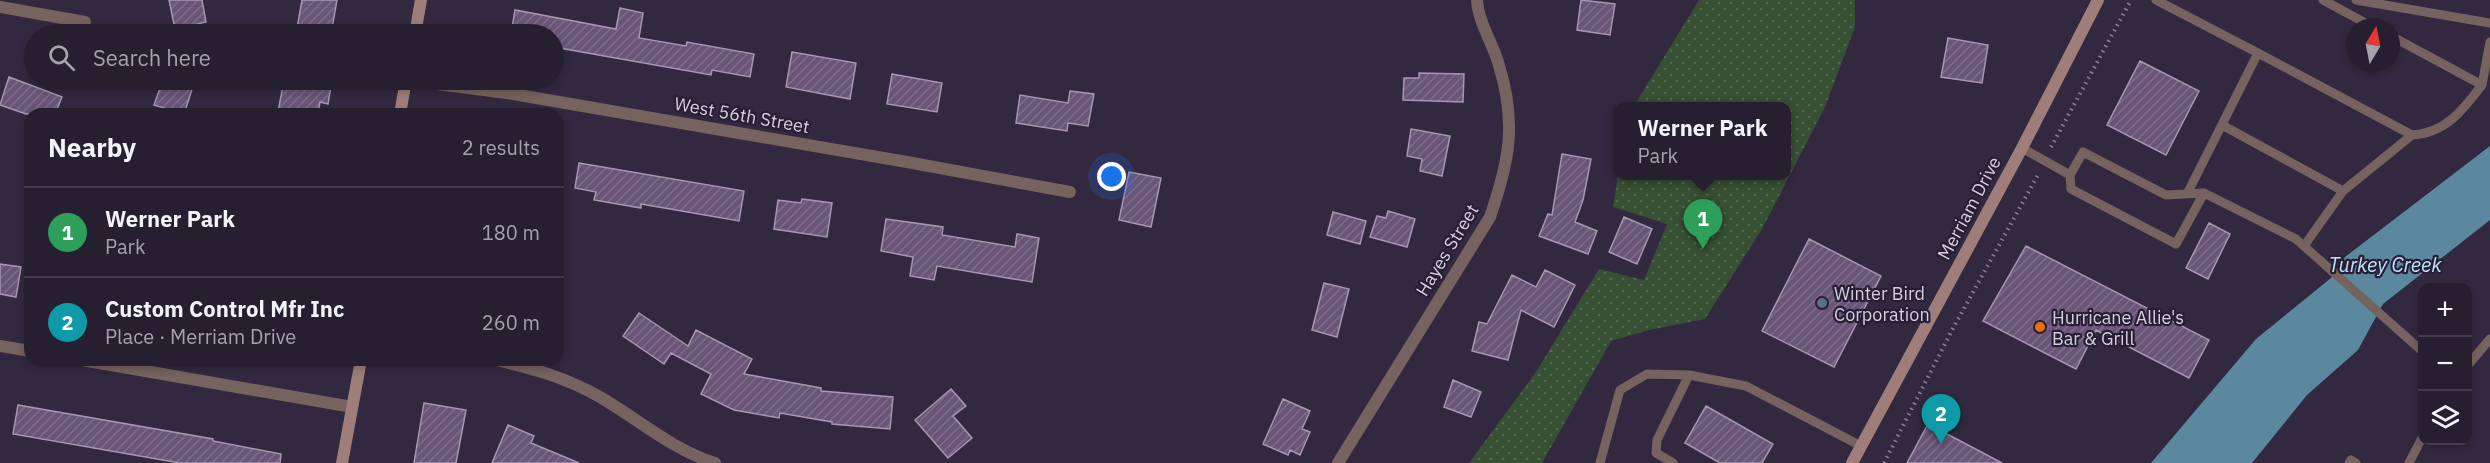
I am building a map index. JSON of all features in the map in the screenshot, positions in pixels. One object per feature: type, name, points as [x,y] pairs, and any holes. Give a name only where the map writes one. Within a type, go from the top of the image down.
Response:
[{"type":"main road","points":[[417,24],[421,0]]},
{"type":"main road","name":"Merriam Drive","points":[[1852,463],[2022,148],[2098,0]]},
{"type":"main road","points":[[401,108],[404,90]]},
{"type":"main road","points":[[342,463],[360,366]]},
{"type":"street","name":"Hayes Street","points":[[1338,463],[1490,217],[1499,191],[1509,153],[1511,122],[1507,91],[1477,0]]},
{"type":"street","points":[[0,7],[85,22]]},
{"type":"street","name":"West 56th Street","points":[[484,90],[1070,192]]},
{"type":"street","points":[[0,346],[24,350]]},
{"type":"street","points":[[116,366],[352,407]]},
{"type":"street","points":[[516,366],[564,380],[599,397],[665,441],[715,463]]},
{"type":"lane","points":[[2156,0],[2412,135],[2429,134],[2459,115],[2482,85],[2490,42]]},
{"type":"lane","points":[[2323,0],[2356,18]]},
{"type":"lane","points":[[2356,0],[2490,23]]},
{"type":"lane","points":[[2400,41],[2482,85]]},
{"type":"lane","points":[[2187,194],[2258,53]]},
{"type":"lane","points":[[2222,125],[2343,191]]},
{"type":"lane","points":[[2304,246],[2343,191],[2412,135]]},
{"type":"lane","points":[[2022,148],[2070,175]]},
{"type":"lane","points":[[2204,193],[2176,244],[2071,189],[2070,175],[2083,152],[2166,195],[2204,193],[2296,239],[2418,348]]},
{"type":"lane","points":[[2472,359],[2490,339]]},
{"type":"lane","points":[[1600,463],[1620,390],[1647,374],[1689,375],[1746,386],[1861,446]]},
{"type":"lane","points":[[1673,463],[1656,453],[1657,440],[1689,375]]},
{"type":"lane","points":[[2409,463],[2418,445]]},
{"type":"lane","points":[[2349,463],[2351,460],[2356,463]]},
{"type":"path","points":[[2055,141],[2131,0]]},
{"type":"path","points":[[1884,463],[1952,330],[2036,178]]},
{"type":"green space","points":[[1699,0],[1855,0],[1855,27],[1825,107],[1791,173],[1791,102],[1636,102]]},
{"type":"green space","points":[[1617,180],[1787,180],[1762,229],[1705,319],[1649,330],[1611,341],[1542,463],[1469,463],[1536,372],[1599,269],[1644,280],[1667,224],[1613,207]]},
{"type":"water","name":"Turkey Creek","points":[[2490,146],[2490,220],[2383,304],[2358,350],[2307,395],[2252,463],[2151,463],[2256,339],[2331,278],[2345,257]]},
{"type":"building","points":[[169,0],[202,0],[206,22],[174,24]]},
{"type":"building","points":[[302,0],[337,0],[333,24],[298,24]]},
{"type":"building","points":[[1581,0],[1615,4],[1610,35],[1577,30]]},
{"type":"building","points":[[620,8],[643,13],[639,38],[686,46],[687,42],[754,54],[750,77],[712,70],[711,75],[564,49],[564,24],[513,24],[515,10],[616,29]]},
{"type":"building","points":[[1948,38],[1988,45],[1982,83],[1941,77]]},
{"type":"building","points":[[792,52],[856,63],[850,99],[786,87]]},
{"type":"building","points":[[2140,61],[2199,91],[2166,155],[2107,125]]},
{"type":"building","points":[[1419,73],[1464,74],[1463,102],[1403,100],[1404,78],[1419,78]]},
{"type":"building","points":[[892,74],[942,83],[937,112],[887,104]]},
{"type":"building","points":[[9,77],[24,83],[24,90],[43,90],[62,97],[57,108],[24,108],[24,113],[0,105]]},
{"type":"building","points":[[159,90],[192,90],[186,108],[164,108],[154,105]]},
{"type":"building","points":[[282,90],[330,90],[328,104],[320,102],[319,108],[279,108]]},
{"type":"building","points":[[1070,91],[1094,94],[1088,126],[1068,123],[1067,131],[1016,123],[1020,95],[1068,103]]},
{"type":"building","points":[[1411,129],[1450,136],[1442,176],[1420,171],[1422,159],[1407,156]]},
{"type":"building","points":[[1562,154],[1591,159],[1583,200],[1575,222],[1597,231],[1588,254],[1539,236],[1548,214],[1552,215]]},
{"type":"building","points":[[579,163],[744,191],[739,221],[641,204],[641,208],[594,200],[596,192],[575,188]]},
{"type":"building","points":[[1129,172],[1161,178],[1151,227],[1119,220]]},
{"type":"building","points":[[802,199],[832,203],[827,237],[774,229],[778,200],[801,203]]},
{"type":"building","points":[[1388,211],[1415,219],[1407,247],[1370,237],[1377,216],[1386,218]]},
{"type":"building","points":[[1333,212],[1366,221],[1360,244],[1327,235]]},
{"type":"building","points":[[1624,217],[1652,229],[1637,264],[1609,252]]},
{"type":"building","points":[[886,219],[943,227],[942,235],[1015,247],[1017,234],[1039,238],[1032,282],[937,266],[934,280],[910,276],[913,257],[881,251]]},
{"type":"building","points":[[2209,223],[2230,234],[2208,279],[2186,268]]},
{"type":"building","name":"Winter Bird Corporation","points":[[1809,239],[1881,276],[1834,367],[1762,331]]},
{"type":"building","points":[[2026,246],[2209,340],[2189,378],[2096,330],[2076,369],[1983,321]]},
{"type":"building","points":[[0,264],[21,267],[16,297],[0,294]]},
{"type":"building","points":[[1545,270],[1575,285],[1554,327],[1521,310],[1508,360],[1472,351],[1479,322],[1487,324],[1512,275],[1536,287]]},
{"type":"building","points":[[1324,283],[1349,289],[1337,337],[1312,330]]},
{"type":"building","points":[[639,313],[688,346],[696,330],[752,359],[744,374],[821,388],[821,391],[893,397],[890,429],[832,424],[832,422],[780,413],[779,418],[734,410],[701,394],[711,374],[671,353],[664,364],[623,336]]},
{"type":"building","points":[[1453,380],[1481,392],[1471,417],[1444,407]]},
{"type":"building","points":[[951,389],[966,406],[953,416],[972,438],[948,458],[915,420]]},
{"type":"building","points":[[1283,399],[1310,411],[1302,429],[1310,432],[1300,455],[1290,450],[1288,455],[1263,444]]},
{"type":"building","points":[[424,403],[466,410],[456,463],[414,463]]},
{"type":"building","points":[[18,405],[213,439],[213,441],[281,454],[280,463],[180,463],[13,434]]},
{"type":"building","points":[[1706,406],[1773,444],[1762,463],[1720,463],[1685,443]]},
{"type":"building","points":[[1928,424],[2002,463],[1907,463]]},
{"type":"building","points":[[508,425],[534,436],[531,443],[579,463],[492,463]]},
{"type":"place","name":"Werner Park","points":[[1703,249]]},
{"type":"place","name":"Winter Bird Corporation","points":[[1822,303]]},
{"type":"place","name":"Hurricane Allie's Bar & Grill","points":[[2040,327]]},
{"type":"place","name":"Custom Control Mfr Inc","points":[[1941,444]]}]
